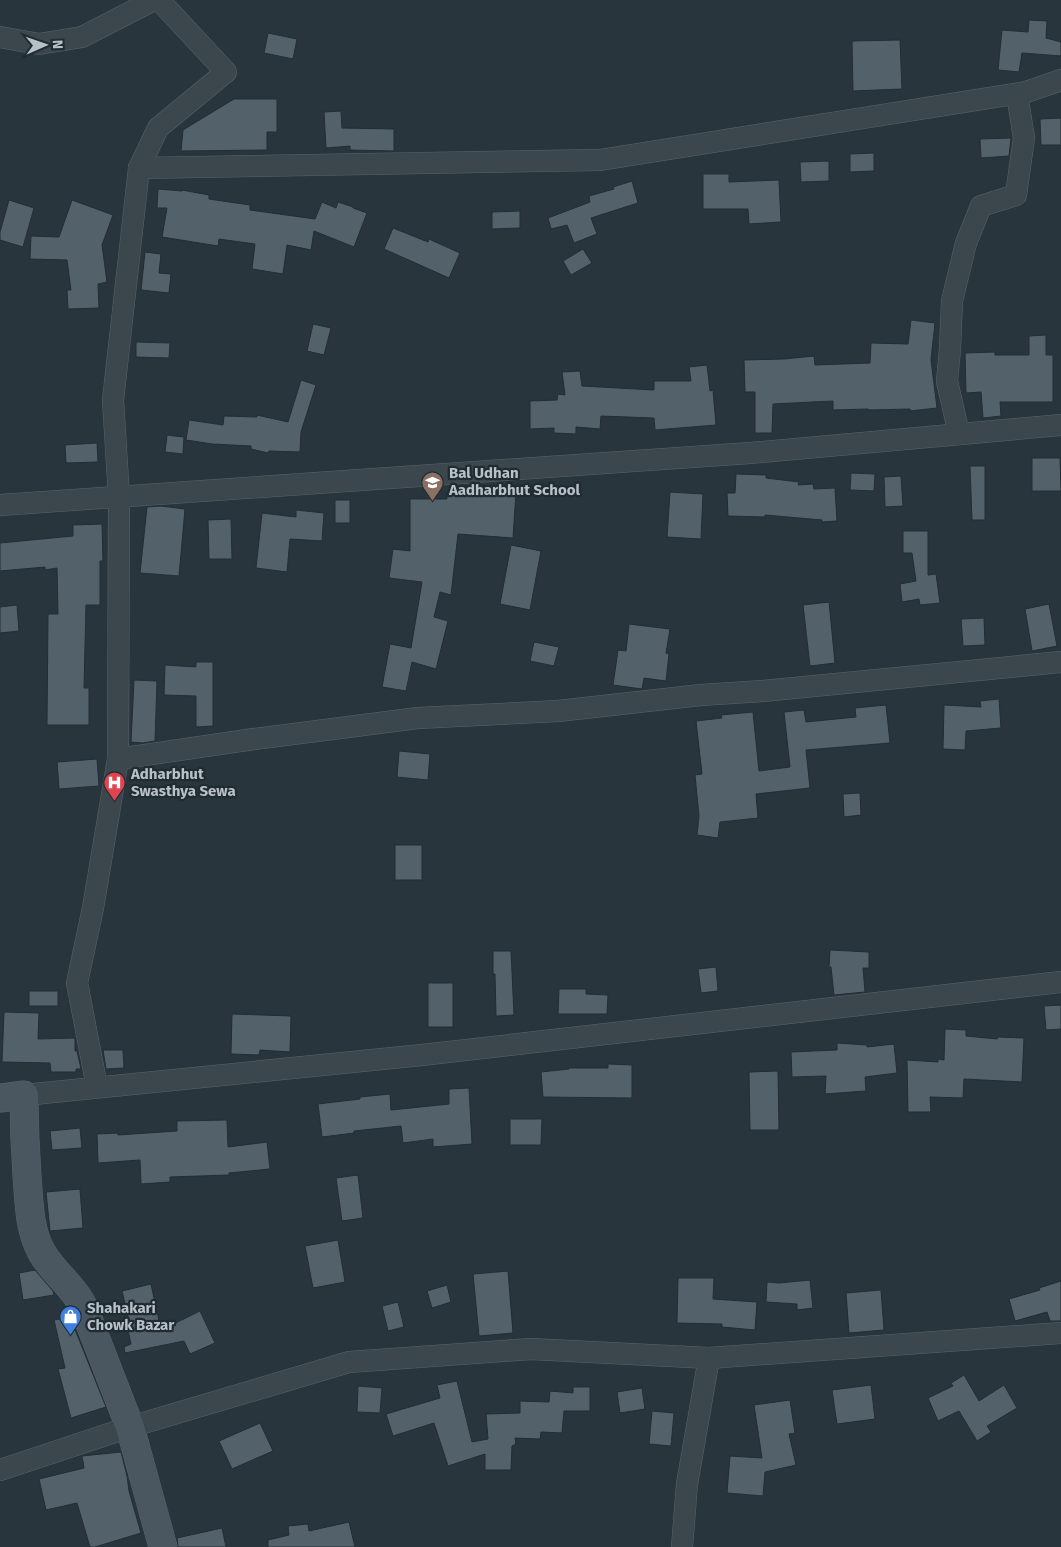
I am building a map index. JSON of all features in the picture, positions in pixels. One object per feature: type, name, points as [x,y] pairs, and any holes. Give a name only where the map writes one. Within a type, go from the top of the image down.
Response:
[{"type":"street","points":[[0,37],[39,44],[82,37],[154,0]]},
{"type":"street","points":[[96,1087],[77,982],[93,908],[118,759],[119,497],[113,400],[139,168],[158,128],[226,72],[159,0]]},
{"type":"street","points":[[139,168],[600,160],[1017,94],[1061,80]]},
{"type":"street","points":[[959,434],[947,381],[952,301],[966,243],[981,206],[1016,195],[1024,138],[1017,94]]},
{"type":"street","points":[[0,506],[750,453],[1061,425]]},
{"type":"street","points":[[118,759],[254,738],[418,718],[558,712],[702,695],[1061,662]]},
{"type":"street","points":[[163,1547],[130,1427],[79,1297],[48,1262],[35,1236],[28,1197],[24,1136],[12,1097],[422,1055],[1061,982]]},
{"type":"street","points":[[0,1470],[130,1427],[349,1362],[531,1349],[709,1358],[1061,1333]]},
{"type":"street","points":[[682,1547],[687,1484],[709,1358]]},
{"type":"building","points":[[1029,20],[1047,21],[1046,38],[1061,42],[1061,56],[1022,53],[1019,72],[998,70],[1002,30],[1028,32]]},
{"type":"building","points":[[268,33],[297,39],[293,59],[264,53]]},
{"type":"building","points":[[900,40],[902,89],[853,91],[852,41]]},
{"type":"building","points":[[234,99],[277,99],[277,132],[267,132],[267,150],[181,151],[183,130]]},
{"type":"building","points":[[341,111],[342,128],[394,129],[394,151],[350,150],[350,146],[326,148],[324,112]]},
{"type":"building","points":[[1061,118],[1061,145],[1041,145],[1040,119]]},
{"type":"building","points":[[1011,138],[1009,156],[981,158],[980,139]]},
{"type":"building","points":[[874,153],[874,171],[850,172],[850,154]]},
{"type":"building","points":[[829,161],[829,181],[801,182],[800,162]]},
{"type":"building","points":[[703,174],[729,174],[729,182],[779,180],[781,222],[749,224],[748,209],[703,209]]},
{"type":"building","points":[[632,181],[638,203],[591,218],[597,234],[574,243],[567,225],[551,229],[548,218],[590,202],[589,196],[614,189],[613,187]]},
{"type":"building","points":[[158,189],[182,190],[209,195],[209,199],[250,205],[250,210],[315,219],[322,202],[336,208],[338,202],[367,213],[354,247],[314,231],[311,250],[287,245],[283,274],[252,269],[255,244],[219,239],[218,246],[162,237],[167,208],[157,208]]},
{"type":"building","points":[[9,200],[34,208],[23,247],[0,240],[0,232]]},
{"type":"building","points":[[72,200],[113,215],[102,245],[107,282],[98,284],[99,308],[68,309],[67,290],[71,290],[67,260],[30,259],[31,236],[59,237]]},
{"type":"building","points":[[520,211],[520,228],[492,229],[492,212]]},
{"type":"building","points":[[393,228],[428,242],[429,239],[460,253],[449,278],[384,249]]},
{"type":"building","points":[[583,249],[592,263],[571,275],[563,261]]},
{"type":"building","points":[[145,252],[161,254],[159,273],[171,274],[169,293],[141,290]]},
{"type":"building","points":[[911,320],[935,323],[931,360],[937,408],[910,411],[910,409],[833,410],[833,401],[773,404],[772,433],[755,433],[755,392],[745,392],[744,360],[814,356],[815,365],[870,363],[871,343],[908,344]]},
{"type":"building","points":[[313,324],[331,328],[324,355],[307,351]]},
{"type":"building","points":[[1046,335],[1046,355],[1053,355],[1053,402],[1000,402],[1001,416],[983,418],[981,392],[966,393],[965,353],[995,352],[995,355],[1029,355],[1029,336]]},
{"type":"building","points":[[136,342],[170,343],[169,358],[136,357]]},
{"type":"building","points":[[707,365],[710,391],[713,390],[716,425],[655,430],[654,418],[601,416],[600,429],[576,427],[576,434],[554,433],[554,428],[530,429],[530,401],[557,400],[558,394],[565,395],[562,372],[580,371],[582,386],[654,390],[654,381],[691,381],[689,367]]},
{"type":"building","points":[[301,380],[316,385],[301,432],[300,452],[269,451],[268,453],[251,449],[251,446],[212,444],[186,440],[189,420],[223,425],[224,416],[257,417],[257,415],[288,422]]},
{"type":"building","points":[[167,435],[184,437],[183,454],[165,452]]},
{"type":"building","points":[[97,443],[98,462],[66,463],[65,445]]},
{"type":"building","points":[[1032,458],[1060,458],[1061,491],[1032,491]]},
{"type":"building","points":[[970,466],[985,466],[985,520],[972,520]]},
{"type":"building","points":[[851,473],[875,474],[874,491],[850,490]]},
{"type":"building","points":[[736,474],[766,475],[766,478],[799,482],[798,485],[813,484],[814,489],[835,488],[837,521],[822,522],[822,520],[765,515],[765,517],[728,516],[727,493],[735,493]]},
{"type":"building","points":[[901,476],[903,506],[885,507],[884,477]]},
{"type":"building","points":[[491,490],[516,492],[513,538],[458,534],[451,595],[440,592],[434,617],[448,621],[436,669],[412,662],[406,691],[382,687],[390,644],[411,648],[422,582],[389,578],[393,549],[410,551],[410,499],[447,499],[447,493],[491,495]]},
{"type":"building","points":[[670,492],[703,494],[701,539],[667,537]]},
{"type":"building","points":[[335,500],[350,500],[350,523],[335,523]]},
{"type":"building","points":[[161,506],[185,509],[179,576],[140,573],[147,507]]},
{"type":"building","points":[[296,510],[324,513],[322,541],[290,539],[287,572],[256,568],[262,513],[296,517]]},
{"type":"building","points":[[231,519],[232,559],[209,559],[208,520]]},
{"type":"building","points":[[102,524],[103,561],[100,561],[100,605],[86,605],[84,688],[89,688],[89,725],[47,725],[48,614],[58,614],[57,568],[45,570],[45,567],[0,571],[0,543],[73,536],[73,525]]},
{"type":"building","points":[[903,531],[928,531],[928,575],[936,574],[940,603],[920,605],[919,599],[902,602],[900,584],[916,581],[912,553],[903,553]]},
{"type":"building","points":[[511,545],[541,551],[530,610],[500,604]]},
{"type":"building","points":[[829,602],[835,663],[810,666],[803,605]]},
{"type":"building","points":[[1049,604],[1057,646],[1032,651],[1025,609]]},
{"type":"building","points":[[17,605],[19,631],[0,633],[0,607]]},
{"type":"building","points":[[984,618],[985,645],[963,646],[961,619]]},
{"type":"building","points":[[629,624],[670,629],[666,653],[669,654],[666,681],[644,678],[642,689],[613,685],[618,650],[626,651]]},
{"type":"building","points":[[534,642],[559,647],[554,666],[530,661]]},
{"type":"building","points":[[196,662],[213,662],[213,726],[196,727],[196,696],[164,695],[165,665],[196,667]]},
{"type":"building","points":[[134,680],[157,681],[155,741],[131,742]]},
{"type":"building","points":[[999,699],[1001,728],[966,731],[965,750],[943,749],[944,705],[981,707],[980,701]]},
{"type":"building","points":[[886,705],[890,743],[806,750],[810,788],[756,794],[758,818],[720,822],[718,838],[697,835],[699,816],[695,775],[702,774],[696,721],[722,718],[721,715],[753,712],[759,771],[790,767],[784,712],[804,710],[806,722],[856,717],[855,708]]},
{"type":"building","points":[[399,751],[430,754],[428,780],[397,777]]},
{"type":"building","points":[[97,759],[99,786],[59,789],[57,762]]},
{"type":"building","points":[[860,793],[861,815],[844,817],[843,794]]},
{"type":"building","points":[[395,845],[422,845],[422,880],[395,880]]},
{"type":"building","points":[[830,950],[869,952],[869,968],[863,968],[865,992],[834,995],[831,967],[829,967]]},
{"type":"building","points":[[493,951],[511,951],[514,1015],[496,1016]]},
{"type":"building","points":[[716,967],[718,991],[701,993],[698,969]]},
{"type":"building","points":[[428,983],[453,983],[453,1027],[428,1027]]},
{"type":"building","points":[[559,989],[586,989],[586,994],[608,995],[607,1014],[558,1014]]},
{"type":"building","points":[[29,991],[58,991],[58,1006],[29,1006]]},
{"type":"building","points":[[1061,1005],[1061,1029],[1046,1030],[1044,1006]]},
{"type":"building","points":[[4,1012],[39,1013],[38,1039],[75,1038],[75,1051],[77,1051],[81,1069],[76,1069],[76,1072],[51,1072],[50,1063],[2,1062]]},
{"type":"building","points":[[232,1014],[291,1016],[290,1052],[260,1050],[259,1055],[231,1054]]},
{"type":"building","points":[[945,1029],[966,1030],[966,1036],[997,1039],[998,1037],[1024,1038],[1022,1082],[964,1079],[963,1098],[930,1097],[931,1112],[908,1112],[907,1060],[938,1062],[938,1059],[944,1060]]},
{"type":"building","points":[[837,1043],[867,1045],[867,1047],[894,1044],[897,1073],[865,1077],[866,1091],[825,1094],[826,1076],[792,1077],[791,1052],[837,1050]]},
{"type":"building","points":[[103,1050],[123,1050],[124,1068],[106,1069]]},
{"type":"building","points":[[608,1064],[632,1065],[632,1098],[543,1097],[541,1072],[569,1068],[608,1068]]},
{"type":"building","points":[[778,1071],[779,1130],[750,1130],[749,1072]]},
{"type":"building","points":[[469,1088],[472,1144],[433,1147],[433,1139],[403,1143],[401,1126],[354,1131],[354,1133],[322,1137],[318,1104],[390,1094],[391,1110],[449,1104],[449,1089]]},
{"type":"building","points":[[510,1119],[542,1119],[541,1145],[510,1145]]},
{"type":"building","points":[[227,1120],[228,1147],[267,1142],[270,1169],[229,1173],[229,1175],[170,1177],[170,1182],[141,1184],[140,1160],[98,1163],[97,1134],[118,1133],[118,1135],[177,1131],[177,1121]]},
{"type":"building","points":[[80,1128],[82,1148],[52,1150],[50,1131]]},
{"type":"building","points":[[358,1175],[363,1218],[342,1221],[336,1178]]},
{"type":"building","points":[[80,1189],[83,1228],[50,1231],[46,1192]]},
{"type":"building","points":[[338,1240],[345,1282],[313,1288],[305,1246]]},
{"type":"building","points":[[35,1270],[53,1291],[54,1295],[23,1300],[19,1273]]},
{"type":"building","points":[[508,1271],[513,1333],[479,1336],[473,1274]]},
{"type":"building","points":[[678,1278],[714,1278],[713,1299],[757,1302],[755,1330],[722,1327],[722,1324],[677,1323]]},
{"type":"building","points":[[810,1280],[813,1308],[797,1310],[797,1304],[766,1302],[767,1282],[779,1283]]},
{"type":"building","points":[[1061,1281],[1061,1321],[1050,1321],[1047,1312],[1015,1321],[1009,1299],[1040,1290],[1039,1288]]},
{"type":"building","points":[[151,1284],[161,1330],[200,1311],[215,1343],[190,1354],[184,1341],[125,1353],[124,1347],[131,1344],[127,1326],[130,1325],[122,1291]]},
{"type":"building","points":[[447,1285],[451,1302],[432,1308],[427,1291]]},
{"type":"building","points":[[881,1290],[884,1330],[849,1333],[846,1293]]},
{"type":"building","points":[[398,1302],[404,1327],[388,1331],[382,1306]]},
{"type":"building","points":[[70,1317],[106,1407],[71,1418],[58,1369],[65,1368],[54,1320]]},
{"type":"building","points":[[964,1375],[979,1401],[1004,1385],[1017,1408],[987,1426],[991,1432],[977,1441],[959,1411],[938,1421],[928,1398],[953,1386],[951,1383]]},
{"type":"building","points":[[457,1381],[472,1442],[488,1439],[486,1414],[520,1413],[520,1401],[549,1402],[550,1391],[573,1393],[573,1387],[590,1387],[590,1411],[564,1411],[562,1433],[541,1432],[540,1439],[515,1438],[516,1444],[512,1446],[511,1470],[485,1470],[485,1454],[448,1466],[434,1423],[393,1436],[386,1414],[440,1398],[437,1385]]},
{"type":"building","points":[[871,1385],[875,1419],[837,1424],[832,1390]]},
{"type":"building","points":[[358,1386],[382,1388],[380,1413],[357,1412]]},
{"type":"building","points":[[642,1388],[645,1409],[620,1413],[617,1392]]},
{"type":"building","points":[[790,1400],[795,1433],[789,1434],[796,1465],[765,1472],[763,1496],[727,1493],[730,1456],[762,1458],[754,1405]]},
{"type":"building","points":[[652,1411],[674,1413],[671,1446],[649,1444]]},
{"type":"building","points":[[260,1423],[273,1451],[232,1469],[219,1441]]},
{"type":"building","points":[[121,1452],[129,1491],[141,1533],[90,1547],[77,1503],[46,1510],[39,1479],[84,1468],[82,1456]]},
{"type":"building","points":[[349,1522],[355,1547],[268,1547],[268,1540],[289,1535],[288,1526],[308,1524],[309,1531]]},
{"type":"building","points":[[222,1528],[226,1547],[178,1547],[177,1538]]},
{"type":"place","name":"Bal Udhan Aadharbhut School","points":[[433,501]]},
{"type":"place","name":"Adharbhut Swasthya Sewa","points":[[115,802]]},
{"type":"place","name":"Shahakari Chowk Bazar","points":[[71,1336]]}]
